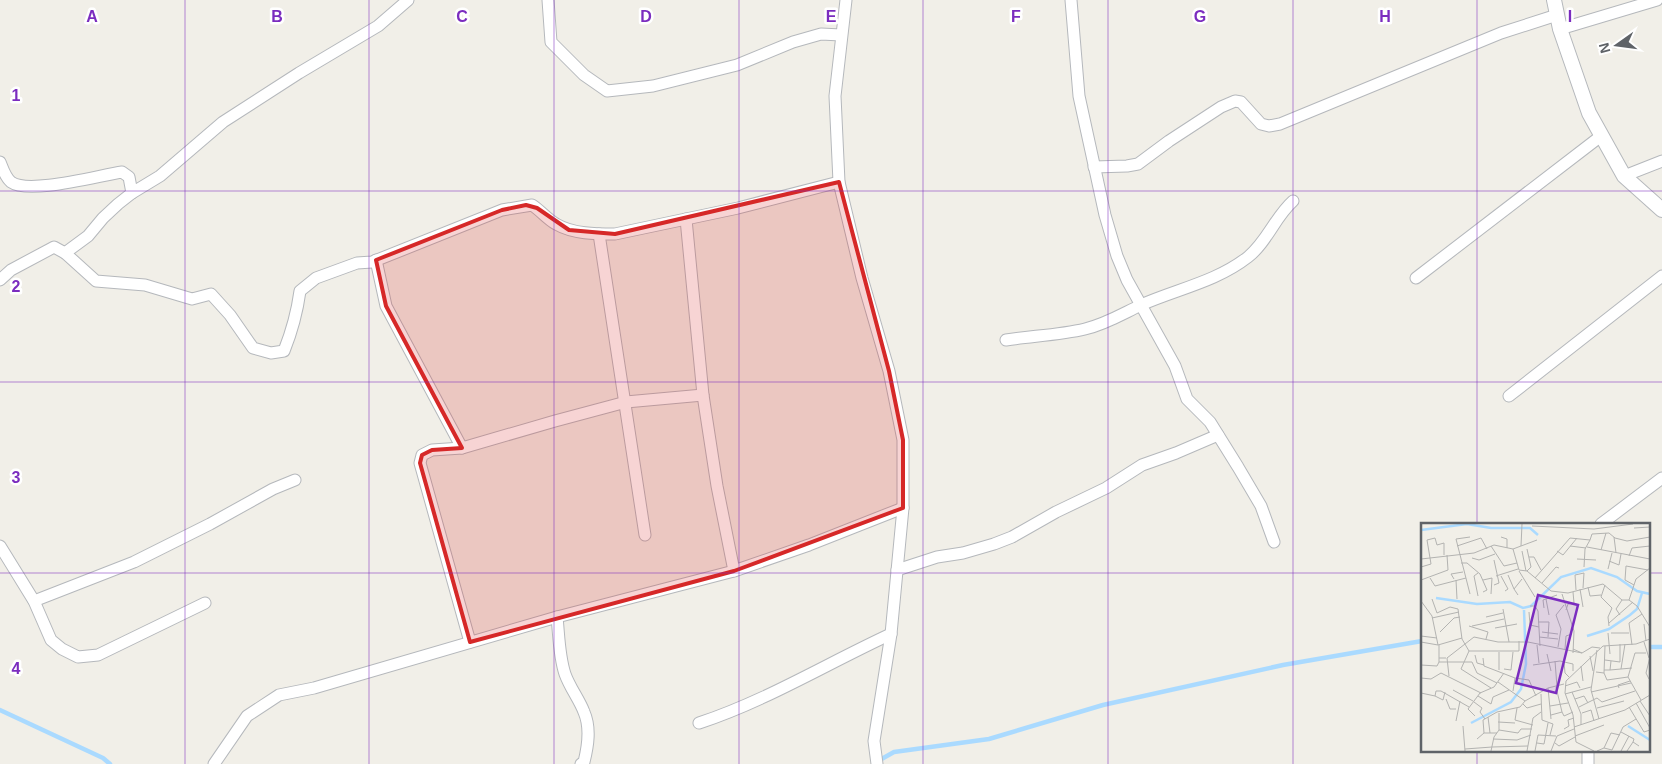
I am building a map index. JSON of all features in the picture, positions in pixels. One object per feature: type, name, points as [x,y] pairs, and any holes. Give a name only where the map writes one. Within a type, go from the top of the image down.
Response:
[{"type":"street","points":[[65,253],[88,236],[103,218],[132,193],[160,176],[223,122],[299,73],[378,26],[408,0]]},
{"type":"street","points":[[548,0],[551,42],[584,75],[607,91],[652,86],[737,65],[793,42],[821,34],[842,35]]},
{"type":"street","points":[[846,0],[835,96],[840,182],[862,278],[889,371],[902,440],[903,508],[891,634],[874,741],[877,764]]},
{"type":"street","points":[[1071,0],[1079,96],[1105,215],[1117,256],[1127,280],[1175,366],[1188,399],[1210,422],[1261,506],[1274,542]]},
{"type":"street","points":[[1554,0],[1560,29],[1589,113],[1624,176],[1662,210]]},
{"type":"street","points":[[1560,29],[1657,0]]},
{"type":"street","points":[[1094,167],[1138,164],[1169,140],[1221,107],[1234,101],[1242,102],[1261,124],[1269,126],[1280,124],[1501,34],[1557,14]]},
{"type":"street","points":[[1416,278],[1601,136]]},
{"type":"street","points":[[1624,176],[1662,161]]},
{"type":"street","points":[[0,162],[5,175],[17,185],[66,183],[122,172],[129,176],[132,193]]},
{"type":"street","points":[[0,280],[11,270],[54,247],[65,253],[96,281],[145,285],[192,299],[211,294],[230,315],[253,348],[271,352],[284,351],[295,322],[300,291],[316,278],[357,263],[376,260],[502,210],[532,204],[555,224],[570,230],[615,234],[840,182]]},
{"type":"street","points":[[1006,340],[1085,329],[1113,320],[1141,305],[1217,277],[1249,256],[1269,233],[1284,209],[1293,201]]},
{"type":"street","points":[[686,219],[703,395],[717,486],[734,571]]},
{"type":"street","points":[[599,234],[645,536]]},
{"type":"street","points":[[376,260],[386,306],[462,448]]},
{"type":"street","points":[[1508,396],[1662,276]]},
{"type":"street","points":[[470,642],[420,463],[422,455],[432,450],[462,448],[626,402],[703,395]]},
{"type":"street","points":[[897,570],[937,557],[963,553],[1012,537],[1056,512],[1106,488],[1142,464],[1176,453],[1218,435]]},
{"type":"street","points":[[1602,523],[1662,478]]},
{"type":"street","points":[[34,601],[134,562],[210,524],[272,489],[295,480]]},
{"type":"street","points":[[214,764],[247,716],[279,695],[314,688],[557,617],[734,571],[809,545],[903,508]]},
{"type":"street","points":[[0,546],[34,601],[51,640],[62,649],[78,657],[98,655],[206,603]]},
{"type":"street","points":[[557,617],[561,657],[571,688],[586,714],[588,726],[588,746],[584,762],[581,764]]},
{"type":"street","points":[[699,723],[764,696],[891,634]]},
{"type":"highlighted area","points":[[839,182],[889,371],[903,440],[903,508],[734,571],[470,642],[420,463],[422,455],[432,450],[462,448],[386,306],[376,260],[502,210],[526,205],[537,208],[569,230],[615,234]]},
{"type":"waterway","points":[[878,761],[894,752],[989,739],[1103,705],[1283,665],[1421,641]]},
{"type":"waterway","points":[[1650,647],[1662,647]]},
{"type":"waterway","points":[[0,710],[103,758],[110,764]]}]
